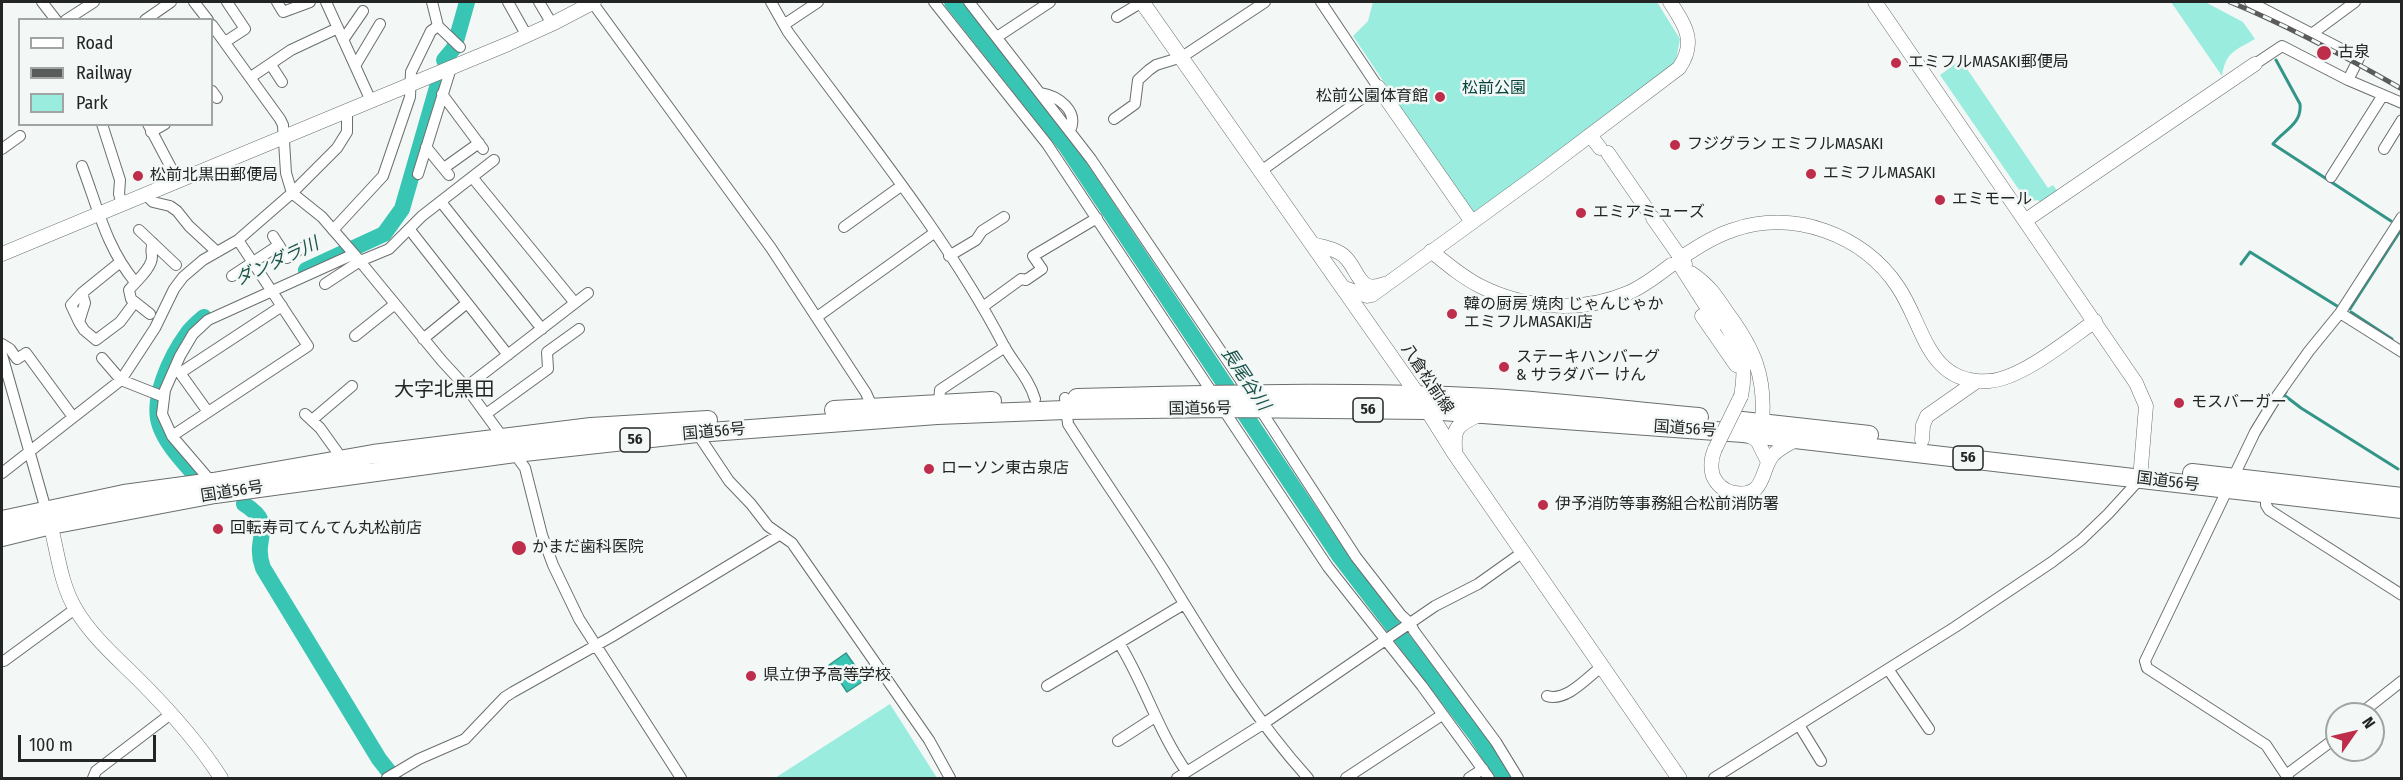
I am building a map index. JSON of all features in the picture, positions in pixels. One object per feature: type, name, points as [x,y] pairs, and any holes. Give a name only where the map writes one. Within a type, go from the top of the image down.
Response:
[{"type":"highway","name":"国道56号","points":[[214,488],[515,453],[693,427],[875,413],[1065,404],[1219,401],[1423,403],[1494,398],[1762,422],[1922,440],[2402,509]]},
{"type":"highway","name":"国道56号","points":[[875,413],[939,403],[1035,399],[1065,404]]},
{"type":"highway","name":"国道56号","points":[[1423,403],[1480,414],[1743,433],[2141,473]]},
{"type":"highway","name":"国道56号","points":[[2,520],[48,518],[214,488],[343,460],[504,438],[591,427],[693,427]]},
{"type":"highway","name":"国道56号","points":[[2266,488],[2402,497]]},
{"type":"highway","name":"国道56号","points":[[2,537],[48,518]]},
{"type":"main road","name":"八倉松前線","points":[[1142,2],[1313,244],[1679,778]]},
{"type":"main road","points":[[1455,454],[1456,429],[1465,421],[1480,414]]},
{"type":"street","points":[[42,2],[54,18]]},
{"type":"street","points":[[70,18],[94,2]]},
{"type":"street","points":[[158,16],[171,2]]},
{"type":"street","points":[[194,2],[206,18]]},
{"type":"street","points":[[227,2],[245,29],[219,40],[251,77],[280,118],[283,125],[286,173],[292,193],[322,217],[357,257],[423,339],[466,387],[525,468],[542,535],[553,565],[579,619],[681,778]]},
{"type":"street","points":[[277,2],[283,12],[310,2]]},
{"type":"street","points":[[326,2],[371,101]]},
{"type":"street","points":[[432,2],[438,26],[457,43]]},
{"type":"street","points":[[508,2],[527,36]]},
{"type":"street","points":[[538,2],[552,24]]},
{"type":"street","points":[[2,254],[527,36],[593,2],[771,248],[817,317],[875,413]]},
{"type":"street","points":[[771,2],[984,306],[1005,347],[1032,388],[1035,399]]},
{"type":"street","points":[[785,24],[818,2]]},
{"type":"street","points":[[934,2],[1047,144],[1328,567],[1387,640],[1486,774],[1469,778]]},
{"type":"street","points":[[969,2],[1070,131],[1356,557],[1409,624],[1496,742],[1518,778]]},
{"type":"street","points":[[997,37],[1050,2]]},
{"type":"street","points":[[1117,17],[1142,2]]},
{"type":"street","points":[[1114,119],[1135,104],[1138,80],[1149,70],[1156,65],[1182,57],[1265,2]]},
{"type":"street","points":[[1321,2],[1472,222]]},
{"type":"street","points":[[1342,287],[1367,296],[1472,222],[1679,68],[1688,48],[1687,32],[1670,2]]},
{"type":"street","points":[[1714,778],[1888,669],[2052,562],[2081,540],[2108,514],[2141,473],[2146,406],[2136,383],[1875,2]]},
{"type":"street","points":[[2250,2],[2359,58],[2348,80]]},
{"type":"street","points":[[2313,33],[2355,2]]},
{"type":"street","points":[[343,40],[363,11]]},
{"type":"street","points":[[355,66],[380,24]]},
{"type":"street","points":[[333,230],[383,176],[410,97],[411,72],[431,31],[438,26]]},
{"type":"street","points":[[251,77],[291,50],[338,28]]},
{"type":"street","points":[[2026,220],[2282,46],[2348,80],[2402,103]]},
{"type":"street","points":[[271,65],[282,82]]},
{"type":"street","points":[[418,174],[451,68]]},
{"type":"street","points":[[1261,171],[1378,87]]},
{"type":"street","points":[[426,147],[446,172],[481,146],[442,94]]},
{"type":"street","points":[[2331,177],[2383,94]]},
{"type":"street","points":[[2,473],[121,380],[155,328],[174,289],[192,267],[238,240],[292,193],[343,140],[349,124],[347,111]]},
{"type":"street","points":[[2384,149],[2402,120]]},
{"type":"street","points":[[103,126],[120,180],[119,194],[122,204]]},
{"type":"street","points":[[150,128],[178,181]]},
{"type":"street","points":[[1592,134],[1649,216],[1708,316],[1732,339]]},
{"type":"street","points":[[2,149],[20,136]]},
{"type":"street","points":[[214,488],[172,436],[162,414],[160,396],[193,334],[208,320],[272,291],[357,257],[389,249],[422,216],[494,160]]},
{"type":"street","points":[[82,166],[103,230],[119,263],[135,282]]},
{"type":"street","points":[[472,177],[575,303]]},
{"type":"street","points":[[845,228],[901,186]]},
{"type":"street","points":[[145,194],[153,202],[170,206],[177,211],[189,226],[217,252]]},
{"type":"street","points":[[441,202],[542,328]]},
{"type":"street","points":[[949,256],[976,240],[982,231],[1004,217]]},
{"type":"street","points":[[2325,747],[2287,777],[2266,745],[2145,665],[2230,484],[2277,396],[2340,313],[2402,217]]},
{"type":"street","points":[[984,306],[1021,279],[1026,280],[1042,269],[1033,256],[1097,218]]},
{"type":"street","points":[[1431,251],[1466,278],[1488,290],[1515,300],[1550,306],[1590,303],[1622,295],[1636,289],[1715,237],[1750,226],[1777,223],[1796,224],[1832,233],[1867,253],[1890,276],[1905,297],[1922,340],[1935,360],[1955,375],[1977,381],[2002,379],[2013,375],[2095,321]]},
{"type":"street","points":[[139,230],[176,265]]},
{"type":"street","points":[[410,230],[508,355]]},
{"type":"street","points":[[817,317],[934,232]]},
{"type":"street","points":[[172,436],[308,346],[238,240]]},
{"type":"street","points":[[232,276],[253,262],[276,241],[287,258],[302,248]]},
{"type":"street","points":[[150,314],[135,302],[129,290],[152,261],[150,248],[153,243]]},
{"type":"street","points":[[1313,244],[1344,256],[1363,284],[1375,288],[1386,283]]},
{"type":"street","points":[[325,284],[357,257]]},
{"type":"street","points":[[1676,261],[1679,261],[1717,323]]},
{"type":"street","points":[[119,263],[82,293],[85,303],[79,322],[91,337],[99,339],[120,322],[135,302]]},
{"type":"street","points":[[1685,276],[1728,328],[1743,357],[1745,368],[1741,396],[1715,448],[1711,464],[1713,475],[1719,485],[1729,492],[1741,494],[1756,487],[1762,480],[1768,462],[1778,451],[1796,440]]},
{"type":"street","points":[[1685,276],[1692,300],[1736,365]]},
{"type":"street","points":[[1685,276],[1708,284],[1749,342],[1764,401],[1762,422]]},
{"type":"street","points":[[466,387],[588,293]]},
{"type":"street","points":[[423,339],[467,303]]},
{"type":"street","points":[[355,336],[395,304]]},
{"type":"street","points":[[207,412],[180,373],[282,306]]},
{"type":"street","points":[[2340,313],[2402,352]]},
{"type":"street","points":[[486,414],[548,369],[547,352],[579,329]]},
{"type":"street","points":[[2,344],[10,349],[17,359],[26,354],[74,417]]},
{"type":"street","points":[[939,403],[940,390],[1005,347]]},
{"type":"street","points":[[2,355],[68,594],[75,609],[93,633],[172,713],[218,777]]},
{"type":"street","points":[[102,358],[121,380],[160,396]]},
{"type":"street","points":[[1922,440],[1923,425],[1927,416],[1977,381]]},
{"type":"street","points":[[343,460],[309,417],[352,386]]},
{"type":"street","points":[[1065,404],[1068,424],[1219,660],[1263,724],[1308,778]]},
{"type":"street","points":[[693,427],[729,481],[768,526],[792,543],[929,740],[950,778]]},
{"type":"street","points":[[1743,433],[1757,440],[1768,462]]},
{"type":"street","points":[[2266,488],[2266,505],[2269,510],[2402,595]]},
{"type":"street","points":[[391,776],[419,759],[465,739],[505,697],[779,535]]},
{"type":"street","points":[[1119,643],[1133,666],[1181,775],[1263,724],[1435,606],[1478,584],[1523,552]]},
{"type":"street","points":[[1047,686],[1184,604]]},
{"type":"street","points":[[4,661],[75,609]]},
{"type":"street","points":[[1547,696],[1554,699],[1563,696],[1601,667]]},
{"type":"street","points":[[1888,669],[1929,729]]},
{"type":"street","points":[[2375,702],[2402,681]]},
{"type":"street","points":[[93,778],[96,771],[172,713]]},
{"type":"street","points":[[1346,778],[1442,715]]},
{"type":"street","points":[[1118,741],[1155,717]]},
{"type":"street","points":[[1799,725],[1821,761]]},
{"type":"green space","name":"松前公園","points":[[1373,2],[1657,2],[1680,39],[1675,65],[1473,215],[1353,36],[1368,21]]},
{"type":"green space","points":[[2171,2],[2205,2],[2243,22],[2255,39],[2229,56],[2222,76]]},
{"type":"green space","points":[[1961,60],[2048,188],[2053,185],[2059,193],[2041,205],[2038,200],[2031,201],[2024,197],[1940,75]]},
{"type":"green space","points":[[890,704],[937,778],[775,778]]},
{"type":"shaded area","points":[[846,653],[865,680],[847,692],[829,665]]},
{"type":"waterway","name":"ダンダラ川","points":[[444,60],[454,48],[467,2]]},
{"type":"waterway","name":"長尾谷川","points":[[952,2],[1066,146],[1340,557],[1476,735],[1504,778]]},
{"type":"waterway","points":[[2276,60],[2300,104],[2300,111],[2295,122],[2273,144],[2391,221]]},
{"type":"waterway","name":"ダンダラ川","points":[[306,270],[384,234],[402,209],[438,84]]},
{"type":"waterway","points":[[2350,309],[2402,228]]},
{"type":"waterway","points":[[2241,264],[2250,252],[2337,306]]},
{"type":"waterway","points":[[2351,312],[2392,339]]},
{"type":"waterway","name":"ダンダラ川","points":[[192,472],[174,450],[160,426],[158,403],[164,378],[175,354],[189,332],[204,317]]},
{"type":"waterway","points":[[2286,392],[2284,395],[2301,408],[2398,469]]},
{"type":"waterway","name":"ダンダラ川","points":[[244,504],[254,512],[262,525],[260,557],[263,568],[379,759],[394,778]]},
{"type":"railway","points":[[2230,2],[2317,42],[2402,89]]},
{"type":"place","name":"古泉","points":[[2324,53]]},
{"type":"place","name":"エミフルMASAKI郵便局","points":[[1896,63]]},
{"type":"place","name":"松前公園体育館","points":[[1440,97]]},
{"type":"place","name":"フジグラン エミフルMASAKI","points":[[1675,145]]},
{"type":"place","name":"エミフルMASAKI","points":[[1811,174]]},
{"type":"place","name":"松前北黒田郵便局","points":[[138,176]]},
{"type":"place","name":"エミモール","points":[[1940,200]]},
{"type":"place","name":"エミアミューズ","points":[[1581,213]]},
{"type":"place","name":"韓の厨房 焼肉 じゃんじゃか エミフルMASAKI店","points":[[1452,314]]},
{"type":"place","name":"ステーキハンバーグ & サラダバー けん","points":[[1504,367]]},
{"type":"place","name":"モスバーガー","points":[[2179,403]]},
{"type":"place","name":"ローソン東古泉店","points":[[929,469]]},
{"type":"place","name":"伊予消防等事務組合松前消防署","points":[[1543,505]]},
{"type":"place","name":"回転寿司てんてん丸松前店","points":[[218,529]]},
{"type":"place","name":"かまだ歯科医院","points":[[519,548]]},
{"type":"place","name":"県立伊予高等学校","points":[[751,676]]},
{"type":"district","name":"大字北黒田","points":[[444,390]]}]
